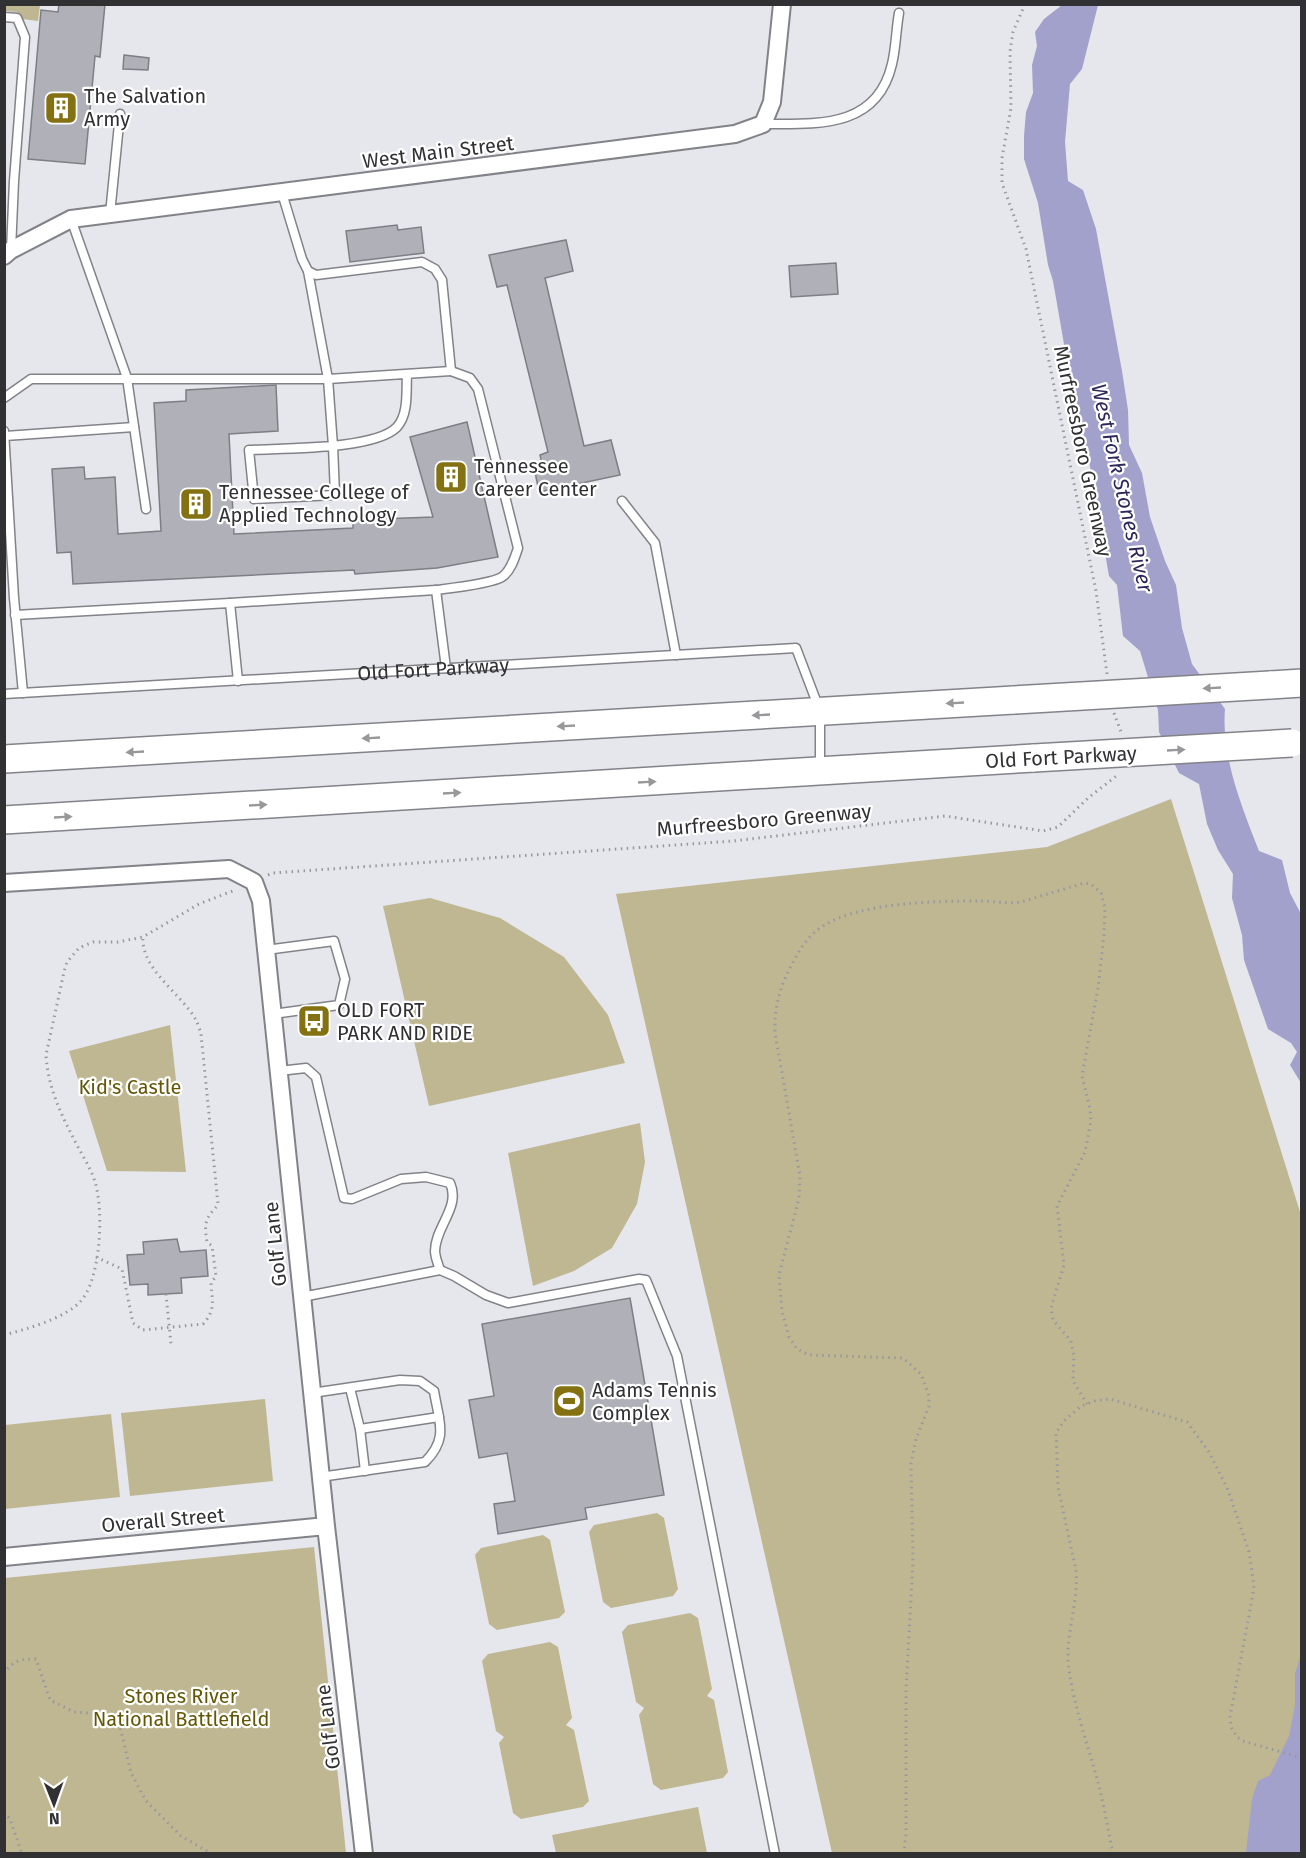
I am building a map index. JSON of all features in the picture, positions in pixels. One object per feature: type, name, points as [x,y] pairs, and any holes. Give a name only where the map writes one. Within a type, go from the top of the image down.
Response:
[{"type":"main road","points":[[4,759],[1302,683]]},
{"type":"main road","name":"Old Fort Parkway","points":[[4,820],[1297,743]]},
{"type":"main road","points":[[4,764],[32,758]]},
{"type":"street","points":[[763,124],[772,102],[782,4]]},
{"type":"street","name":"West Main Street","points":[[8,253],[71,219],[735,134],[763,124]]},
{"type":"street","points":[[4,883],[229,869],[254,882]]},
{"type":"street","name":"Golf Lane","points":[[254,882],[261,901],[267,950],[326,1526],[364,1854]]},
{"type":"street","name":"Overall Street","points":[[4,1557],[326,1526]]},
{"type":"lane","points":[[763,124],[823,124],[857,114],[876,100],[885,85],[892,64],[899,14]]},
{"type":"lane","points":[[4,17],[17,18],[25,37],[9,181],[8,253]]},
{"type":"lane","points":[[110,214],[120,114]]},
{"type":"lane","points":[[282,193],[302,259],[308,271],[328,379],[333,446],[335,495],[254,499],[249,450],[333,446],[379,438],[398,426],[406,409],[407,374]]},
{"type":"lane","points":[[71,219],[127,378],[146,509]]},
{"type":"lane","points":[[308,271],[316,275],[422,262],[435,269],[442,280],[451,371]]},
{"type":"lane","points":[[4,398],[31,379],[328,379],[451,371],[470,378],[478,389],[518,548],[513,563],[503,576],[436,590],[15,615]]},
{"type":"lane","points":[[5,436],[134,428]]},
{"type":"lane","points":[[4,430],[15,615],[23,693]]},
{"type":"lane","points":[[622,501],[655,543],[676,655]]},
{"type":"lane","points":[[436,590],[446,668]]},
{"type":"lane","points":[[230,603],[238,681]]},
{"type":"lane","name":"Old Fort Parkway","points":[[4,694],[796,648],[820,711],[820,771]]},
{"type":"lane","points":[[267,950],[334,941],[345,979],[339,1005],[273,1014]]},
{"type":"lane","points":[[279,1071],[306,1068],[316,1077],[344,1198],[352,1199],[401,1179],[426,1177],[450,1183],[453,1190],[453,1204],[444,1223],[435,1253],[440,1270]]},
{"type":"lane","points":[[302,1297],[440,1270],[486,1295],[508,1302],[639,1279],[646,1280],[677,1356],[775,1854]]},
{"type":"lane","points":[[312,1393],[400,1380],[420,1381],[434,1392],[442,1436],[436,1451],[424,1462],[321,1477]]},
{"type":"lane","points":[[350,1388],[360,1429],[365,1471]]},
{"type":"lane","points":[[360,1429],[439,1417]]},
{"type":"path","name":"Murfreesboro Greenway","points":[[1025,4],[1011,42],[1011,108],[1002,158],[1002,183],[1026,249],[1096,591],[1108,681]]},
{"type":"path","points":[[1114,712],[1122,740]]},
{"type":"path","name":"Murfreesboro Greenway","points":[[4,1335],[24,1330],[71,1309],[82,1300],[93,1276],[100,1230],[100,1201],[95,1182],[58,1109],[50,1084],[46,1055],[67,962],[79,948],[93,942],[118,942],[143,936],[199,904],[273,873],[733,841],[945,816],[1043,831],[1058,827],[1120,772]]},
{"type":"path","points":[[904,1854],[906,1691],[913,1561],[910,1463],[929,1396],[921,1374],[903,1358],[824,1357],[809,1355],[797,1349],[786,1331],[779,1288],[782,1264],[799,1198],[800,1176],[776,1041],[775,1012],[783,981],[799,951],[814,933],[835,920],[855,913],[918,902],[983,900],[1021,902],[1084,883],[1091,884],[1101,893],[1105,908],[1104,935],[1098,988],[1082,1076],[1091,1120],[1085,1152],[1057,1206],[1064,1265],[1051,1308],[1053,1320],[1071,1341],[1074,1356],[1073,1381],[1087,1404]]},
{"type":"path","points":[[96,1257],[122,1269],[133,1323],[143,1330],[203,1324],[211,1316],[211,1282],[216,1276],[212,1246],[207,1242],[205,1228],[207,1216],[218,1205],[201,1034],[196,1020],[166,985],[149,960],[142,942],[143,936]]},
{"type":"path","points":[[166,1294],[171,1344]]},
{"type":"path","points":[[1113,1854],[1098,1783],[1069,1671],[1070,1628],[1077,1582],[1058,1487],[1055,1444],[1056,1433],[1064,1421],[1081,1406],[1110,1399],[1187,1422],[1209,1452],[1228,1490],[1249,1552],[1254,1586],[1233,1696],[1231,1726],[1237,1737],[1243,1741],[1302,1758]]},
{"type":"path","points":[[4,1674],[9,1666],[20,1659],[36,1659],[50,1700],[74,1712],[113,1715],[120,1727],[130,1773],[146,1801],[181,1836],[207,1849],[212,1854]]},
{"type":"path","points":[[4,1812],[10,1819],[22,1854]]},
{"type":"green space","points":[[5,5],[40,5],[38,21],[22,19],[17,12],[5,11]]},
{"type":"green space","points":[[1171,799],[1301,1215],[1301,1853],[832,1853],[616,894],[1047,847]]},
{"type":"green space","points":[[430,898],[500,918],[564,957],[608,1015],[625,1063],[429,1106],[383,906]]},
{"type":"green space","name":"Kid's Castle","points":[[170,1025],[186,1172],[107,1171],[69,1051]]},
{"type":"green space","points":[[640,1123],[645,1162],[637,1204],[612,1248],[574,1271],[533,1286],[508,1153]]},
{"type":"green space","points":[[265,1399],[273,1481],[130,1496],[121,1413]]},
{"type":"green space","points":[[111,1414],[120,1497],[5,1509],[5,1425]]},
{"type":"green space","points":[[657,1513],[664,1518],[678,1589],[673,1596],[611,1608],[603,1602],[589,1532],[594,1525]]},
{"type":"green space","points":[[543,1535],[550,1540],[565,1612],[559,1618],[497,1630],[489,1624],[475,1555],[481,1548]]},
{"type":"green space","name":"Stones River National Battlefield","points":[[314,1547],[346,1853],[5,1853],[5,1578]]},
{"type":"green space","points":[[690,1613],[698,1618],[712,1689],[707,1696],[714,1700],[728,1772],[723,1778],[661,1790],[653,1784],[639,1715],[644,1708],[636,1702],[622,1632],[628,1625]]},
{"type":"green space","points":[[550,1642],[558,1647],[572,1718],[566,1725],[574,1730],[589,1801],[583,1807],[521,1819],[513,1813],[499,1743],[504,1737],[496,1731],[482,1661],[488,1654]]},
{"type":"green space","points":[[698,1807],[707,1853],[556,1853],[552,1835]]},
{"type":"water","name":"West Fork Stones River","points":[[1062,5],[1098,5],[1082,69],[1070,84],[1065,142],[1068,181],[1083,190],[1096,229],[1128,410],[1129,445],[1142,473],[1150,517],[1176,585],[1182,628],[1192,664],[1225,709],[1226,745],[1234,782],[1246,817],[1259,851],[1282,860],[1290,893],[1301,914],[1301,1083],[1290,1065],[1297,1052],[1291,1043],[1268,1029],[1244,960],[1242,935],[1232,898],[1233,874],[1218,850],[1207,824],[1199,784],[1179,773],[1159,732],[1158,710],[1140,651],[1123,636],[1117,585],[1109,576],[1088,455],[1048,265],[1038,203],[1024,159],[1026,112],[1033,93],[1032,65],[1037,46],[1035,32],[1044,19]]},
{"type":"water","points":[[1301,1654],[1301,1853],[1246,1853],[1252,1799],[1258,1781],[1270,1775],[1289,1736],[1295,1705],[1295,1674]]},
{"type":"building","name":"The Salvation Army","points":[[59,4],[105,4],[100,57],[95,56],[85,164],[28,159],[41,10],[58,12]]},
{"type":"building","points":[[124,55],[149,58],[148,70],[123,69]]},
{"type":"building","points":[[397,225],[398,230],[421,227],[424,253],[350,262],[346,231]]},
{"type":"building","points":[[566,240],[573,271],[545,278],[584,446],[611,440],[620,475],[539,492],[535,472],[543,469],[540,455],[548,452],[507,285],[497,287],[489,255]]},
{"type":"building","points":[[836,263],[838,294],[791,297],[789,266]]},
{"type":"building","name":"Tennessee College of Applied Technology","points":[[276,385],[278,431],[229,434],[234,534],[353,528],[353,520],[433,517],[410,437],[467,422],[498,557],[437,568],[355,574],[354,570],[73,584],[71,552],[57,553],[52,469],[84,467],[85,479],[115,477],[118,534],[161,531],[154,403],[186,401],[186,390]]},
{"type":"building","points":[[177,1239],[180,1252],[206,1250],[208,1276],[181,1278],[182,1293],[148,1295],[148,1284],[130,1285],[127,1255],[144,1254],[143,1242]]},
{"type":"building","points":[[630,1298],[664,1495],[585,1508],[587,1519],[498,1534],[494,1504],[515,1501],[507,1453],[479,1458],[469,1400],[494,1396],[482,1324]]},
{"type":"place","name":"The Salvation Army","points":[[61,108]]},
{"type":"place","name":"Tennessee Career Center","points":[[451,477]]},
{"type":"place","name":"Tennessee College of Applied Technology","points":[[196,504]]},
{"type":"place","name":"OLD FORT PARK AND RIDE","points":[[314,1021]]},
{"type":"place","name":"Adams Tennis Complex","points":[[569,1401]]}]
